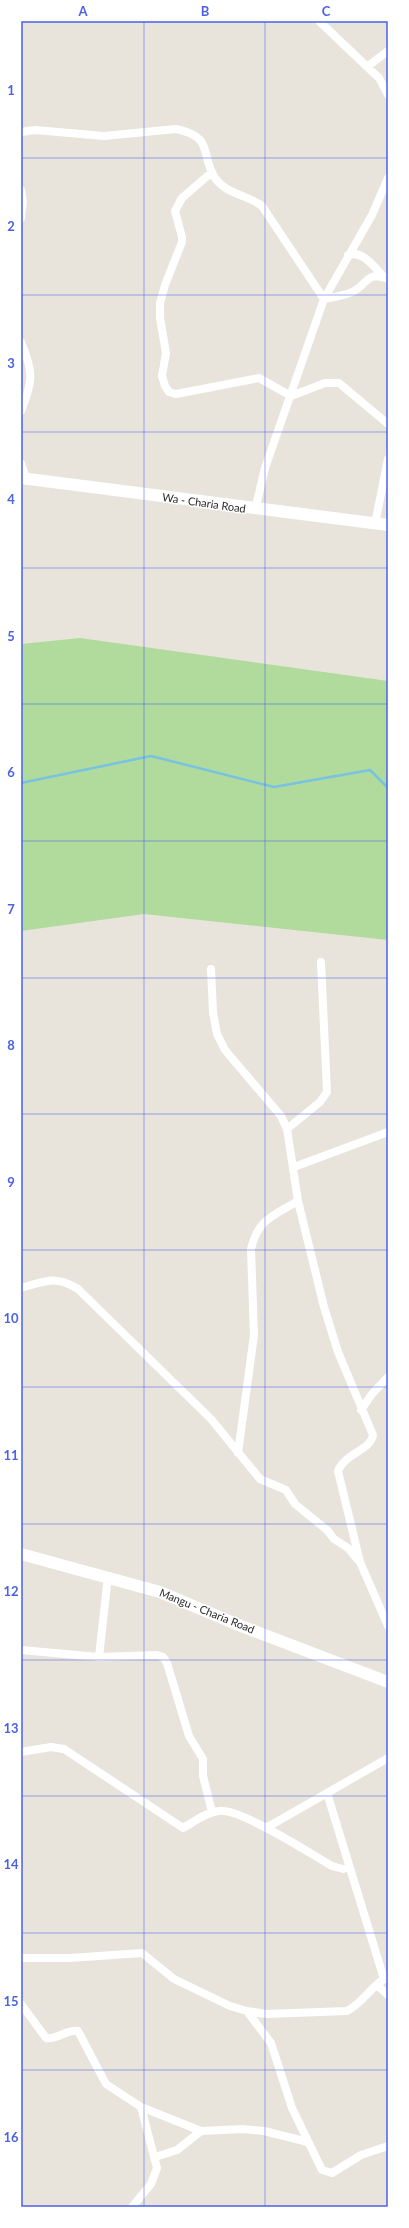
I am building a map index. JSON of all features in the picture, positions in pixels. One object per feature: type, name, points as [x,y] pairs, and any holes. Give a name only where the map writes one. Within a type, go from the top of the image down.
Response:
[{"type":"street","points":[[319,21],[368,66],[379,78],[388,95]]},
{"type":"street","points":[[368,66],[388,51]]},
{"type":"street","points":[[21,132],[35,130],[104,136],[176,129],[188,132],[198,138],[206,148],[212,172],[222,186],[256,201],[262,206],[324,299]]},
{"type":"street","points":[[212,172],[182,198],[174,211],[182,237],[160,303],[160,318],[166,353],[162,376],[165,386],[169,392],[176,394],[259,378],[291,396]]},
{"type":"street","points":[[254,510],[265,468],[291,396],[310,334],[324,299],[372,215],[388,178]]},
{"type":"street","points":[[21,190],[23,202],[21,218]]},
{"type":"street","points":[[348,255],[355,253],[360,254],[386,279]]},
{"type":"street","points":[[324,299],[352,292],[360,288],[370,277],[375,275],[386,279]]},
{"type":"street","points":[[21,342],[31,372],[30,388],[21,411]]},
{"type":"street","points":[[291,396],[325,383],[339,383],[388,424]]},
{"type":"street","points":[[375,524],[388,459]]},
{"type":"street","points":[[21,463],[23,478]]},
{"type":"street","name":"Wa - Charia Road","points":[[23,478],[254,510],[388,526]]},
{"type":"street","points":[[287,1129],[320,1102],[326,1092],[321,962]]},
{"type":"street","points":[[211,969],[213,1013],[217,1034],[226,1050],[281,1116],[287,1129],[298,1200],[324,1307],[338,1352],[361,1410],[373,1435],[372,1440],[347,1457],[340,1464],[338,1471],[360,1562],[388,1626]]},
{"type":"street","points":[[294,1167],[388,1132]]},
{"type":"street","points":[[238,1453],[254,1334],[251,1249],[254,1236],[261,1224],[298,1200]]},
{"type":"street","points":[[21,1288],[51,1280],[65,1281],[78,1289],[211,1419],[260,1479],[286,1490],[296,1504],[327,1530],[334,1539],[348,1548],[360,1562]]},
{"type":"street","points":[[361,1410],[372,1394],[386,1383]]},
{"type":"street","name":"Mangu - Charia Road","points":[[21,1554],[108,1576],[160,1592],[241,1626],[388,1682]]},
{"type":"street","points":[[99,1657],[108,1576]]},
{"type":"street","points":[[21,1650],[99,1657],[157,1655],[163,1657],[167,1663],[188,1736],[203,1759],[203,1776],[212,1812]]},
{"type":"street","points":[[21,1752],[51,1747],[64,1749],[183,1828],[212,1812],[220,1810],[232,1812],[266,1828],[332,1866],[343,1869],[348,1867]]},
{"type":"street","points":[[266,1828],[388,1758]]},
{"type":"street","points":[[21,1958],[70,1958],[142,1953],[174,1979],[230,2006],[247,2012],[266,2014],[340,2013],[357,2006],[377,1985],[386,1978],[348,1867],[327,1793]]},
{"type":"street","points":[[377,1985],[388,1994]]},
{"type":"street","points":[[21,2004],[46,2038],[52,2038],[74,2030],[78,2031],[106,2084],[141,2107],[201,2132],[243,2129],[264,2131],[308,2142]]},
{"type":"street","points":[[247,2012],[271,2042],[292,2108],[322,2170],[332,2173],[361,2155],[388,2146]]},
{"type":"street","points":[[132,2207],[155,2175],[157,2168],[141,2107]]},
{"type":"street","points":[[155,2157],[177,2150],[201,2132]]},
{"type":"green space","points":[[80,638],[388,681],[388,940],[144,914],[21,931],[21,644]]},
{"type":"waterway","points":[[21,783],[151,756],[274,787],[370,770],[388,788]]}]
